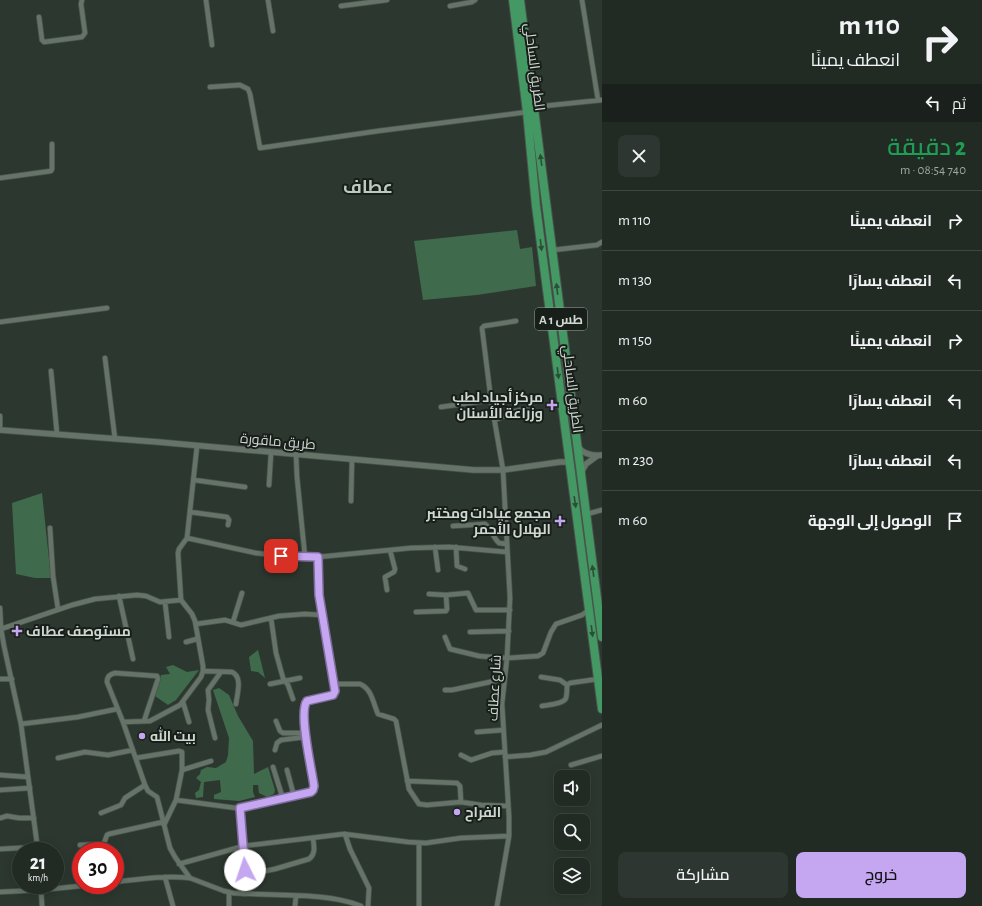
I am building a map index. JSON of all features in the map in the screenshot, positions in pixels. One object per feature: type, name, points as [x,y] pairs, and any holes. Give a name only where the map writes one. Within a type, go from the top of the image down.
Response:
[{"type":"highway","name":"الطريق الساحلي","points":[[513,0],[547,203],[602,637]]},
{"type":"highway","name":"الطريق الساحلي","points":[[520,0],[531,110],[536,206],[602,709]]},
{"type":"highway","points":[[536,206],[547,203]]},
{"type":"street","points":[[39,17],[42,40],[44,42],[82,37],[85,33],[81,4],[82,0]]},
{"type":"street","points":[[206,0],[212,45]]},
{"type":"street","points":[[268,0],[273,31]]},
{"type":"street","points":[[341,6],[387,0]]},
{"type":"street","points":[[450,6],[472,2],[475,0]]},
{"type":"street","points":[[210,87],[240,85],[248,89],[260,148],[600,100],[582,0]]},
{"type":"street","points":[[0,178],[51,171],[52,144]]},
{"type":"street","points":[[553,250],[597,245],[602,242]]},
{"type":"street","points":[[0,322],[107,308]]},
{"type":"street","name":"شارع عطاف","points":[[497,906],[509,836],[502,704],[510,610],[503,470],[491,400],[482,328],[484,326],[516,321]]},
{"type":"street","points":[[105,358],[115,439]]},
{"type":"street","points":[[51,371],[57,434]]},
{"type":"street","points":[[441,407],[491,400]]},
{"type":"street","points":[[495,420],[516,411],[533,408]]},
{"type":"street","points":[[0,416],[0,426]]},
{"type":"street","name":"طريق ماقورة","points":[[0,430],[474,470],[503,470],[553,462],[564,462],[570,464]]},
{"type":"street","points":[[577,444],[583,452],[599,455]]},
{"type":"street","points":[[123,722],[151,720],[178,706],[183,702],[201,677],[203,671],[197,639],[196,624],[192,614],[181,600],[178,553],[179,549],[187,538],[197,446]]},
{"type":"street","name":"طريق ماقورة","points":[[553,462],[564,457],[568,450]]},
{"type":"street","points":[[269,485],[271,453]]},
{"type":"street","points":[[296,454],[305,557]]},
{"type":"street","points":[[582,471],[586,464],[599,455]]},
{"type":"street","points":[[351,501],[352,459]]},
{"type":"street","points":[[194,480],[245,487]]},
{"type":"street","points":[[586,514],[602,510]]},
{"type":"street","points":[[190,512],[227,517],[229,520],[228,525]]},
{"type":"street","points":[[453,526],[485,524],[488,526],[494,539],[499,543],[506,544]]},
{"type":"street","points":[[50,528],[53,576],[58,609]]},
{"type":"street","points":[[187,538],[256,553],[281,556],[318,557],[435,547],[456,547],[507,552]]},
{"type":"street","points":[[435,547],[438,570]]},
{"type":"street","points":[[456,547],[457,566],[465,569]]},
{"type":"street","points":[[386,590],[385,577],[394,572],[395,569],[390,550]]},
{"type":"street","points":[[176,800],[240,808],[311,792],[314,789],[305,735],[305,706],[306,702],[333,695],[335,691],[318,590],[318,557]]},
{"type":"street","points":[[233,622],[242,593]]},
{"type":"street","points":[[429,594],[446,595],[468,593],[476,610],[510,610]]},
{"type":"street","points":[[1,629],[89,600],[142,595],[165,602],[181,600]]},
{"type":"street","points":[[416,612],[446,611],[446,595]]},
{"type":"street","points":[[119,596],[133,659]]},
{"type":"street","points":[[165,602],[169,636]]},
{"type":"street","points":[[445,637],[450,649],[479,656],[507,658],[541,656],[556,624],[582,615],[598,605]]},
{"type":"street","points":[[0,608],[2,647],[12,679],[21,724],[37,842]]},
{"type":"street","points":[[196,624],[222,620],[242,625],[296,614],[322,615]]},
{"type":"street","points":[[271,618],[276,653],[292,699]]},
{"type":"street","points":[[470,632],[509,631]]},
{"type":"street","points":[[186,642],[197,639]]},
{"type":"street","points":[[203,671],[234,673],[238,678],[236,704]]},
{"type":"street","points":[[215,738],[208,710],[208,690],[221,672]]},
{"type":"street","points":[[144,721],[158,679],[157,676],[115,673],[109,676],[107,682],[145,785],[148,791],[157,797],[170,848],[179,864],[190,878]]},
{"type":"street","points":[[541,677],[560,680],[567,685]]},
{"type":"street","points":[[270,684],[300,678]]},
{"type":"street","points":[[0,679],[12,679]]},
{"type":"street","points":[[445,690],[452,690],[504,679]]},
{"type":"street","points":[[567,685],[570,683],[598,679]]},
{"type":"street","points":[[334,684],[363,685],[369,691],[378,714],[396,721],[407,781],[411,794],[416,802],[421,805],[461,802],[481,805],[508,806]]},
{"type":"street","points":[[542,706],[565,700],[567,685]]},
{"type":"street","points":[[183,702],[189,722]]},
{"type":"street","points":[[21,724],[78,717],[117,709]]},
{"type":"street","points":[[276,721],[280,731],[283,733],[305,735]]},
{"type":"street","points":[[461,755],[471,760],[492,753],[530,755],[546,752],[602,725]]},
{"type":"street","points":[[477,732],[503,730]]},
{"type":"street","points":[[275,750],[277,743],[281,740],[305,735]]},
{"type":"street","points":[[58,758],[85,752],[108,755],[133,750]]},
{"type":"street","points":[[136,758],[181,751],[183,755],[182,770],[176,800],[164,824]]},
{"type":"street","points":[[571,765],[602,756]]},
{"type":"street","points":[[182,770],[211,761]]},
{"type":"street","points":[[273,767],[283,799]]},
{"type":"street","points":[[287,770],[294,796]]},
{"type":"street","points":[[0,775],[28,777]]},
{"type":"street","points":[[407,781],[457,782],[460,786],[461,802]]},
{"type":"street","points":[[101,813],[121,805],[125,798],[145,785]]},
{"type":"street","points":[[0,790],[30,788]]},
{"type":"street","points":[[240,808],[244,846],[244,894]]},
{"type":"street","points":[[0,818],[7,816],[34,818]]},
{"type":"street","points":[[104,842],[107,835],[109,834],[164,824]]},
{"type":"street","points":[[179,864],[244,846],[345,834],[419,843],[432,843],[461,838],[509,836]]},
{"type":"street","points":[[345,834],[350,849],[369,888],[368,906]]},
{"type":"street","points":[[245,874],[275,869],[312,857],[314,853],[313,838]]},
{"type":"street","points":[[419,843],[419,906]]},
{"type":"street","points":[[0,849],[12,849]]},
{"type":"street","points":[[165,876],[173,906]]},
{"type":"street","points":[[124,881],[165,876],[190,878],[229,892],[334,899],[352,902],[359,906]]},
{"type":"street","points":[[0,892],[12,891]]},
{"type":"street","points":[[229,892],[229,906]]},
{"type":"street","points":[[41,894],[42,906]]},
{"type":"street","points":[[295,906],[296,896]]},
{"type":"green space","points":[[517,230],[520,249],[532,247],[536,286],[477,295],[423,300],[414,241]]},
{"type":"green space","points":[[42,493],[51,578],[35,578],[16,574],[12,503]]},
{"type":"green space","points":[[258,650],[265,678],[258,672],[251,671],[249,657]]},
{"type":"green space","points":[[173,665],[187,672],[199,670],[176,700],[168,705],[155,696],[161,675],[170,674],[166,667]]},
{"type":"green space","points":[[219,688],[229,695],[238,716],[253,741],[254,774],[268,767],[275,790],[274,794],[267,797],[259,793],[258,785],[253,785],[255,797],[239,801],[214,799],[214,795],[221,792],[220,780],[204,782],[203,797],[196,798],[195,793],[199,790],[201,782],[196,778],[200,774],[201,770],[207,767],[216,768],[226,762],[228,755],[229,738],[213,690]]},
{"type":"place","name":"مركز أجياد لطب وزراعة الأسنان","points":[[552,405]]},
{"type":"place","name":"مجمع عيادات ومختبر الهلال الأحمر","points":[[560,521]]},
{"type":"place","name":"مستوصف عطاف","points":[[17,631]]},
{"type":"place","name":"بيت الله","points":[[142,736]]},
{"type":"place","name":"الفراح","points":[[457,812]]},
{"type":"district","name":"عطاف","points":[[368,187]]},
{"type":"route","points":[[245,870],[240,808],[311,792],[314,789],[305,733],[305,706],[307,701],[333,695],[335,691],[318,590],[318,557],[281,556]]}]
